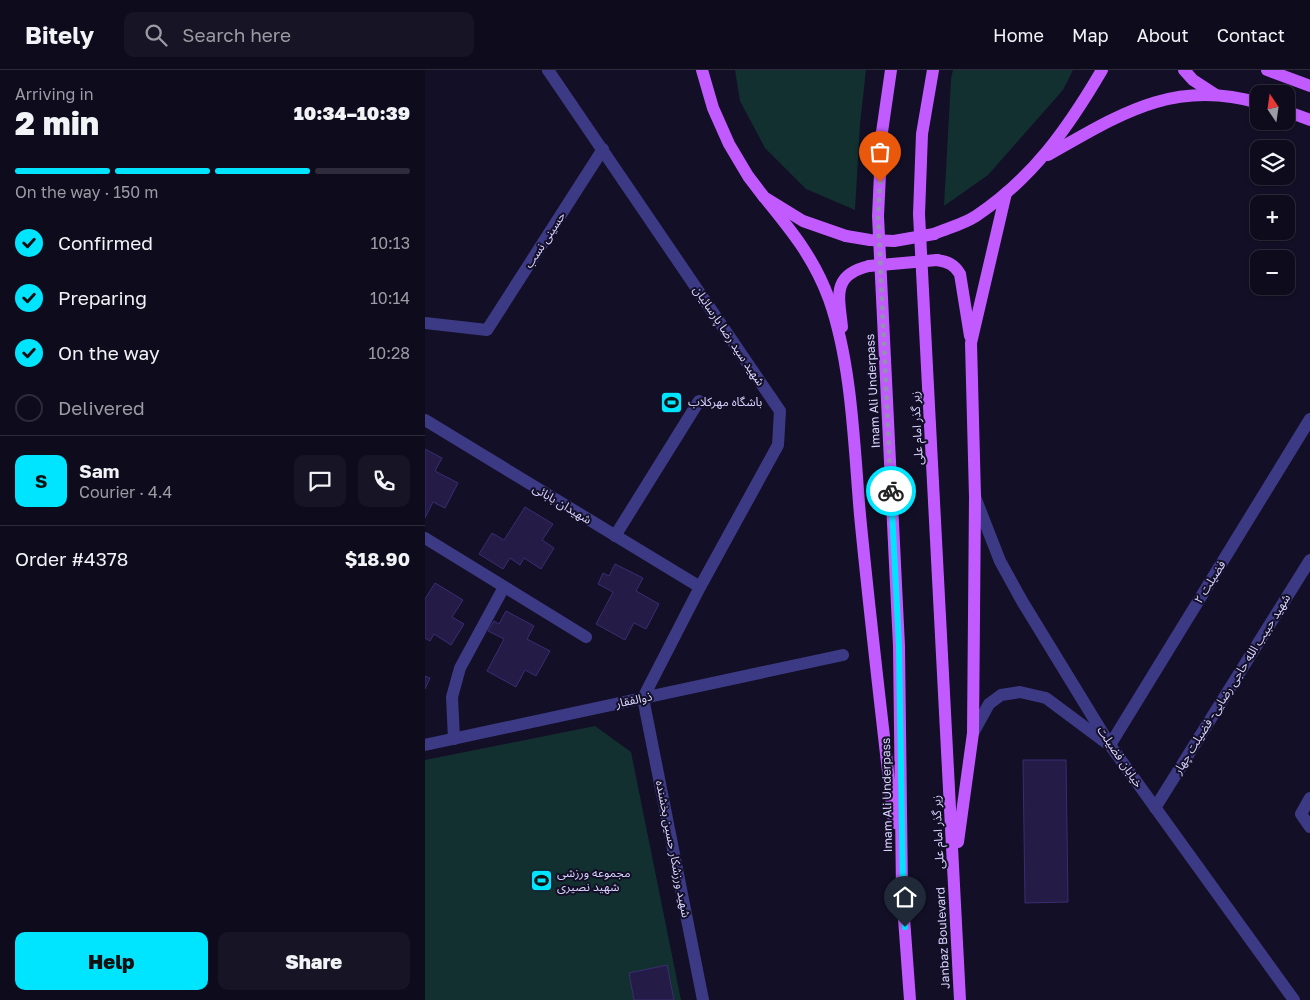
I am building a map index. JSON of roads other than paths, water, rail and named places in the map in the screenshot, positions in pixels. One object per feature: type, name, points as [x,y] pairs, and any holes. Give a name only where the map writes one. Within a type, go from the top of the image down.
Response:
[{"type":"main road","points":[[702,70],[713,108],[729,144],[747,176],[798,239],[813,264],[829,299],[846,366]]},
{"type":"main road","name":"Imam Ali Underpass","points":[[891,70],[882,132],[878,216],[899,646],[903,891]]},
{"type":"main road","name":"زیر گذر امام علی","points":[[933,70],[922,134],[919,214],[954,875]]},
{"type":"main road","points":[[764,198],[803,221],[846,236],[870,240],[894,240],[934,234],[974,217],[1006,193],[1043,157],[1078,111],[1102,70]]},
{"type":"main road","points":[[1184,70],[1193,80],[1216,95]]},
{"type":"main road","points":[[1267,70],[1310,86]]},
{"type":"main road","points":[[1043,157],[1115,117],[1143,105],[1170,97],[1216,95],[1250,101]]},
{"type":"main road","points":[[1295,114],[1310,120]]},
{"type":"main road","points":[[971,343],[1006,193]]},
{"type":"main road","points":[[910,1000],[903,891],[871,628],[839,289],[847,277],[856,269],[869,266],[937,260],[948,262],[956,267],[960,274],[971,343],[975,496],[973,733],[954,875]]},
{"type":"main road","name":"Janbaz Boulevard","points":[[954,875],[960,1000]]},
{"type":"street","name":"شهید سید رضا پارسائیان","points":[[548,70],[780,411],[777,445],[700,587],[643,698]]},
{"type":"street","name":"حسینی نسب","points":[[425,323],[487,330],[603,149]]},
{"type":"street","points":[[615,536],[699,401]]},
{"type":"street","name":"فضیلت ۲","points":[[1110,745],[1310,419]]},
{"type":"street","name":"شهیدان بابائی","points":[[425,420],[700,587]]},
{"type":"street","name":"خیابان فضیلت","points":[[975,496],[1000,561],[1021,600],[1110,745],[1293,1000]]},
{"type":"street","points":[[425,538],[586,637]]},
{"type":"street","name":"شهید حبیب الله حاجی رضایی- فضیلت چهار","points":[[1155,808],[1310,560]]},
{"type":"street","points":[[454,739],[451,697],[460,668],[505,587]]},
{"type":"street","name":"ذوالفقار","points":[[425,745],[843,655]]},
{"type":"street","points":[[973,733],[989,704],[1001,695],[1020,692],[1046,698],[1110,745]]},
{"type":"street","name":"شهید ورزشکار حسین بخشنده","points":[[643,698],[703,1000]]},
{"type":"street","points":[[1310,798],[1301,814],[1310,827]]},
{"type":"place","name":"باشگاه مهرکلاب","points":[[672,402]]},
{"type":"place","name":"مجموعه ورزشی شهید نصیری","points":[[541,880]]}]
